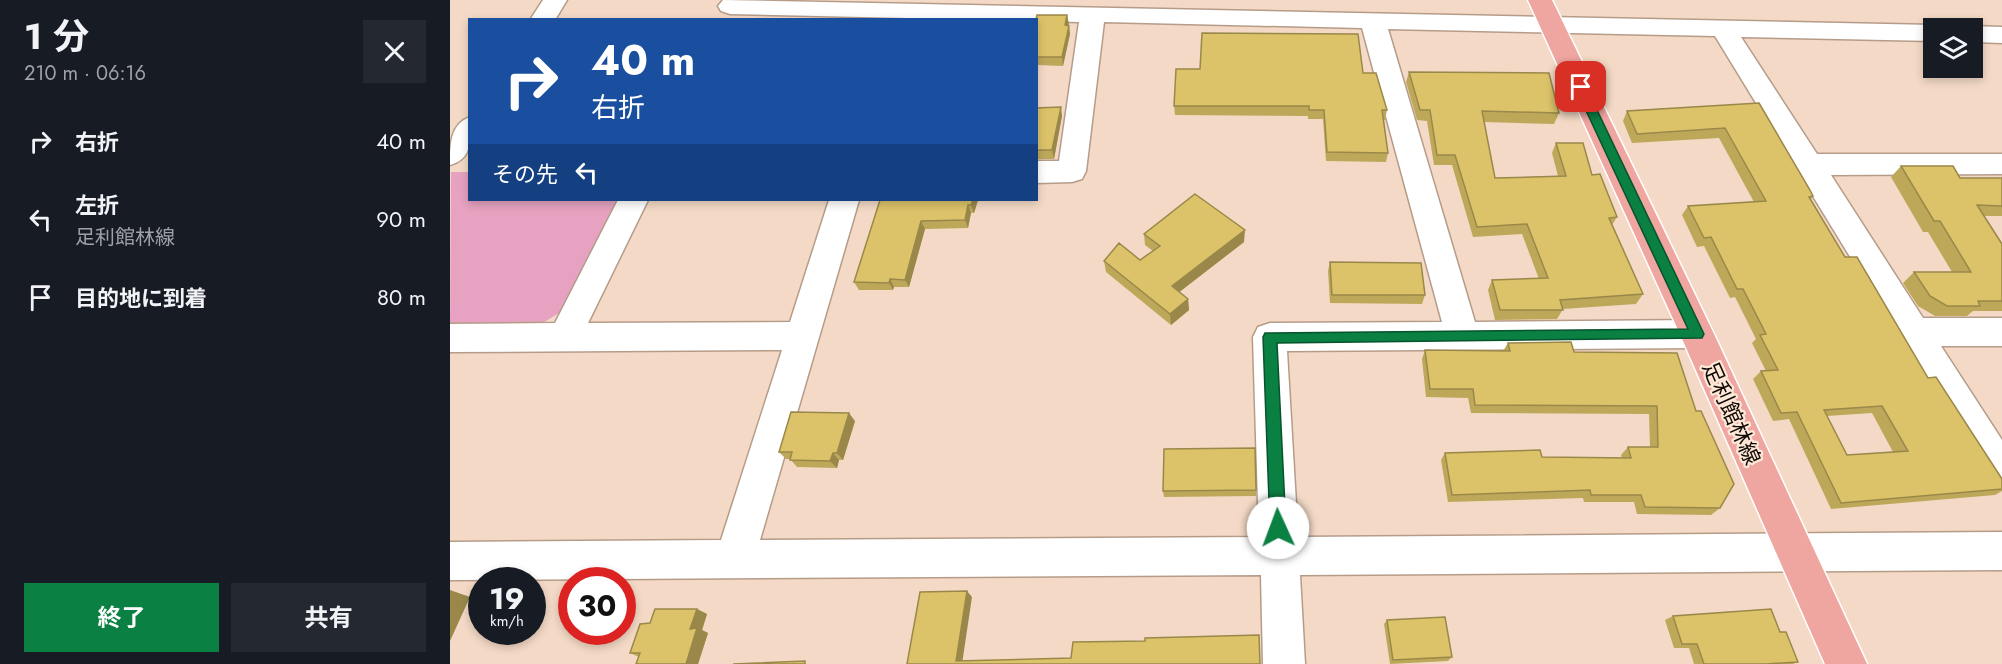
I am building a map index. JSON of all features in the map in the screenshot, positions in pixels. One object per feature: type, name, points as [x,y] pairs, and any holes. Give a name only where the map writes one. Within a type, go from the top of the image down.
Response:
[{"type":"main road","name":"足利館林線","points":[[1546,13],[1697,334],[1846,664]]},
{"type":"street","points":[[543,18],[555,0]]},
{"type":"street","points":[[729,9],[1084,11],[1265,9],[1373,21],[1546,13],[1722,28],[1923,33]]},
{"type":"street","points":[[1038,172],[1071,171],[1084,11]]},
{"type":"street","points":[[1373,21],[1462,335]]},
{"type":"street","points":[[1722,28],[2002,472]]},
{"type":"street","points":[[1983,34],[2002,34]]},
{"type":"street","points":[[450,155],[468,130]]},
{"type":"street","points":[[1810,165],[2002,164]]},
{"type":"street","points":[[564,338],[632,201]]},
{"type":"street","points":[[735,558],[844,201]]},
{"type":"street","points":[[1915,332],[2002,332]]},
{"type":"street","points":[[1284,664],[1270,337],[1697,334]]},
{"type":"street","points":[[450,338],[802,336]]},
{"type":"street","points":[[450,561],[2002,550]]},
{"type":"shaded area","points":[[451,172],[468,172],[468,201],[619,201],[564,310],[536,327],[450,328]]},
{"type":"building","points":[[1037,15],[1067,15],[1065,25],[1069,26],[1062,57],[1038,57]]},
{"type":"building","points":[[1202,33],[1358,34],[1363,73],[1376,73],[1387,110],[1382,110],[1388,153],[1327,152],[1324,110],[1309,110],[1309,106],[1174,106],[1176,69],[1200,69]]},
{"type":"building","points":[[1409,72],[1549,73],[1559,113],[1482,111],[1495,178],[1566,176],[1556,143],[1583,143],[1592,175],[1600,174],[1617,217],[1609,218],[1643,294],[1560,300],[1563,310],[1500,310],[1492,280],[1548,278],[1527,224],[1477,227],[1455,155],[1437,155],[1430,110],[1420,110]]},
{"type":"building","points":[[1759,103],[1810,190],[1813,196],[1809,197],[1845,257],[1857,257],[1928,378],[1936,377],[2002,479],[2002,489],[1841,503],[1797,412],[1781,413],[1761,371],[1778,370],[1760,335],[1766,334],[1743,289],[1737,289],[1711,237],[1704,238],[1688,206],[1766,201],[1725,128],[1637,134],[1627,111]],"holes":[[[1882,406],[1908,451],[1847,455],[1824,410]]]},
{"type":"building","points":[[1061,107],[1052,150],[1038,150],[1038,108]]},
{"type":"building","points":[[1901,166],[1953,166],[1960,178],[2002,178],[2002,206],[1977,205],[2002,244],[2002,301],[1978,301],[1980,306],[1947,306],[1930,296],[1914,272],[1971,272],[1940,221],[1934,221]]},
{"type":"building","points":[[1195,194],[1245,230],[1172,286],[1188,299],[1170,314],[1104,261],[1119,243],[1140,260],[1160,246],[1144,234]]},
{"type":"building","points":[[880,201],[973,201],[971,205],[968,205],[965,220],[921,221],[905,280],[890,279],[889,283],[854,282]]},
{"type":"building","points":[[1330,262],[1421,263],[1425,295],[1332,295]]},
{"type":"building","points":[[1571,342],[1574,352],[1677,353],[1696,411],[1701,411],[1734,484],[1720,508],[1645,507],[1641,495],[1591,495],[1590,490],[1452,495],[1445,453],[1540,450],[1542,457],[1631,458],[1628,447],[1658,447],[1657,406],[1475,405],[1473,389],[1430,389],[1425,350],[1510,351],[1508,343]]},
{"type":"building","points":[[791,412],[849,413],[837,453],[833,453],[830,461],[790,460],[792,452],[779,452]]},
{"type":"building","points":[[1255,448],[1256,490],[1163,491],[1164,449]]},
{"type":"building","points":[[967,591],[956,661],[1071,658],[1073,642],[1259,635],[1260,664],[907,664],[920,592]]},
{"type":"building","points":[[655,609],[697,609],[690,629],[697,628],[686,664],[636,664],[640,653],[630,653],[633,645],[636,645],[640,624],[650,623]]},
{"type":"building","points":[[1771,609],[1780,632],[1786,632],[1798,662],[1704,664],[1697,644],[1682,644],[1673,616]]},
{"type":"building","points":[[1445,617],[1452,657],[1393,660],[1387,620]]},
{"type":"building","points":[[805,661],[805,664],[733,664]]},
{"type":"route","points":[[1278,528],[1270,337],[1697,334],[1581,87]]}]
